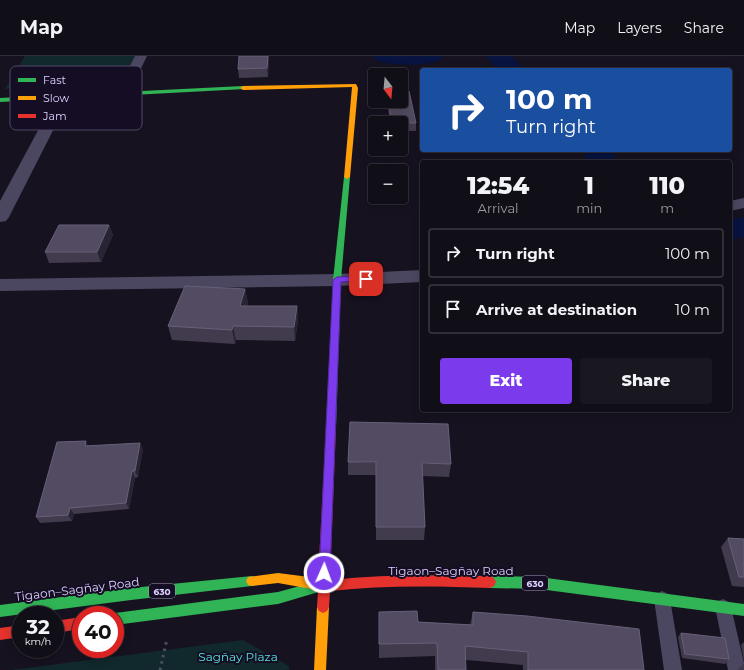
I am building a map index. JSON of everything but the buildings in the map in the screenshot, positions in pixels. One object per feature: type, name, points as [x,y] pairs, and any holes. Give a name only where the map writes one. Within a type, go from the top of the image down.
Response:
[{"type":"street","points":[[135,66],[140,56]]},
{"type":"street","points":[[142,93],[276,86],[354,85],[355,88],[337,280],[320,670]]},
{"type":"street","points":[[0,100],[10,99]]},
{"type":"street","points":[[0,217],[45,130]]},
{"type":"street","points":[[732,206],[744,203]]},
{"type":"street","points":[[0,285],[337,280],[420,276]]},
{"type":"street","name":"Tigaon–Sagñay Road","points":[[0,611],[131,594],[278,578],[324,585]]},
{"type":"street","name":"Tigaon–Sagñay Road","points":[[124,618],[278,598],[324,585],[360,582],[427,580],[539,583],[744,610]]},
{"type":"street","points":[[0,634],[12,632]]},
{"type":"lane","points":[[662,599],[673,670]]},
{"type":"lane","points":[[723,607],[737,670]]},
{"type":"green space","points":[[25,56],[135,56],[129,66],[19,66]]},
{"type":"green space","points":[[10,81],[10,89],[5,89]]},
{"type":"green space","name":"Sagñay Plaza","points":[[243,640],[289,666],[289,670],[11,670],[104,658],[124,658],[124,655]]},
{"type":"waterway","points":[[385,56],[404,58],[431,56]]},
{"type":"waterway","points":[[497,56],[510,68]]},
{"type":"waterway","points":[[598,152],[600,160]]},
{"type":"waterway","points":[[732,230],[744,227]]},
{"type":"traffic: fast","points":[[142,93],[243,88]]},
{"type":"traffic: fast","points":[[0,100],[10,100]]},
{"type":"traffic: fast","points":[[331,427],[337,280],[347,177]]},
{"type":"traffic: fast","points":[[0,611],[131,594],[252,581]]},
{"type":"traffic: fast","points":[[490,582],[539,583],[744,610]]},
{"type":"traffic: fast","points":[[124,618],[278,598],[318,587]]},
{"type":"traffic: slow","points":[[243,88],[354,85],[355,88],[347,177]]},
{"type":"traffic: slow","points":[[252,581],[278,578],[317,584]]},
{"type":"traffic: slow","points":[[320,670],[323,607]]},
{"type":"traffic: jam","points":[[323,607],[331,427]]},
{"type":"traffic: jam","points":[[318,587],[360,582],[427,580],[490,582]]},
{"type":"traffic: jam","points":[[64,626],[72,624]]},
{"type":"traffic: jam","points":[[0,634],[12,632]]},
{"type":"route","points":[[324,573],[337,280],[366,279]]}]
